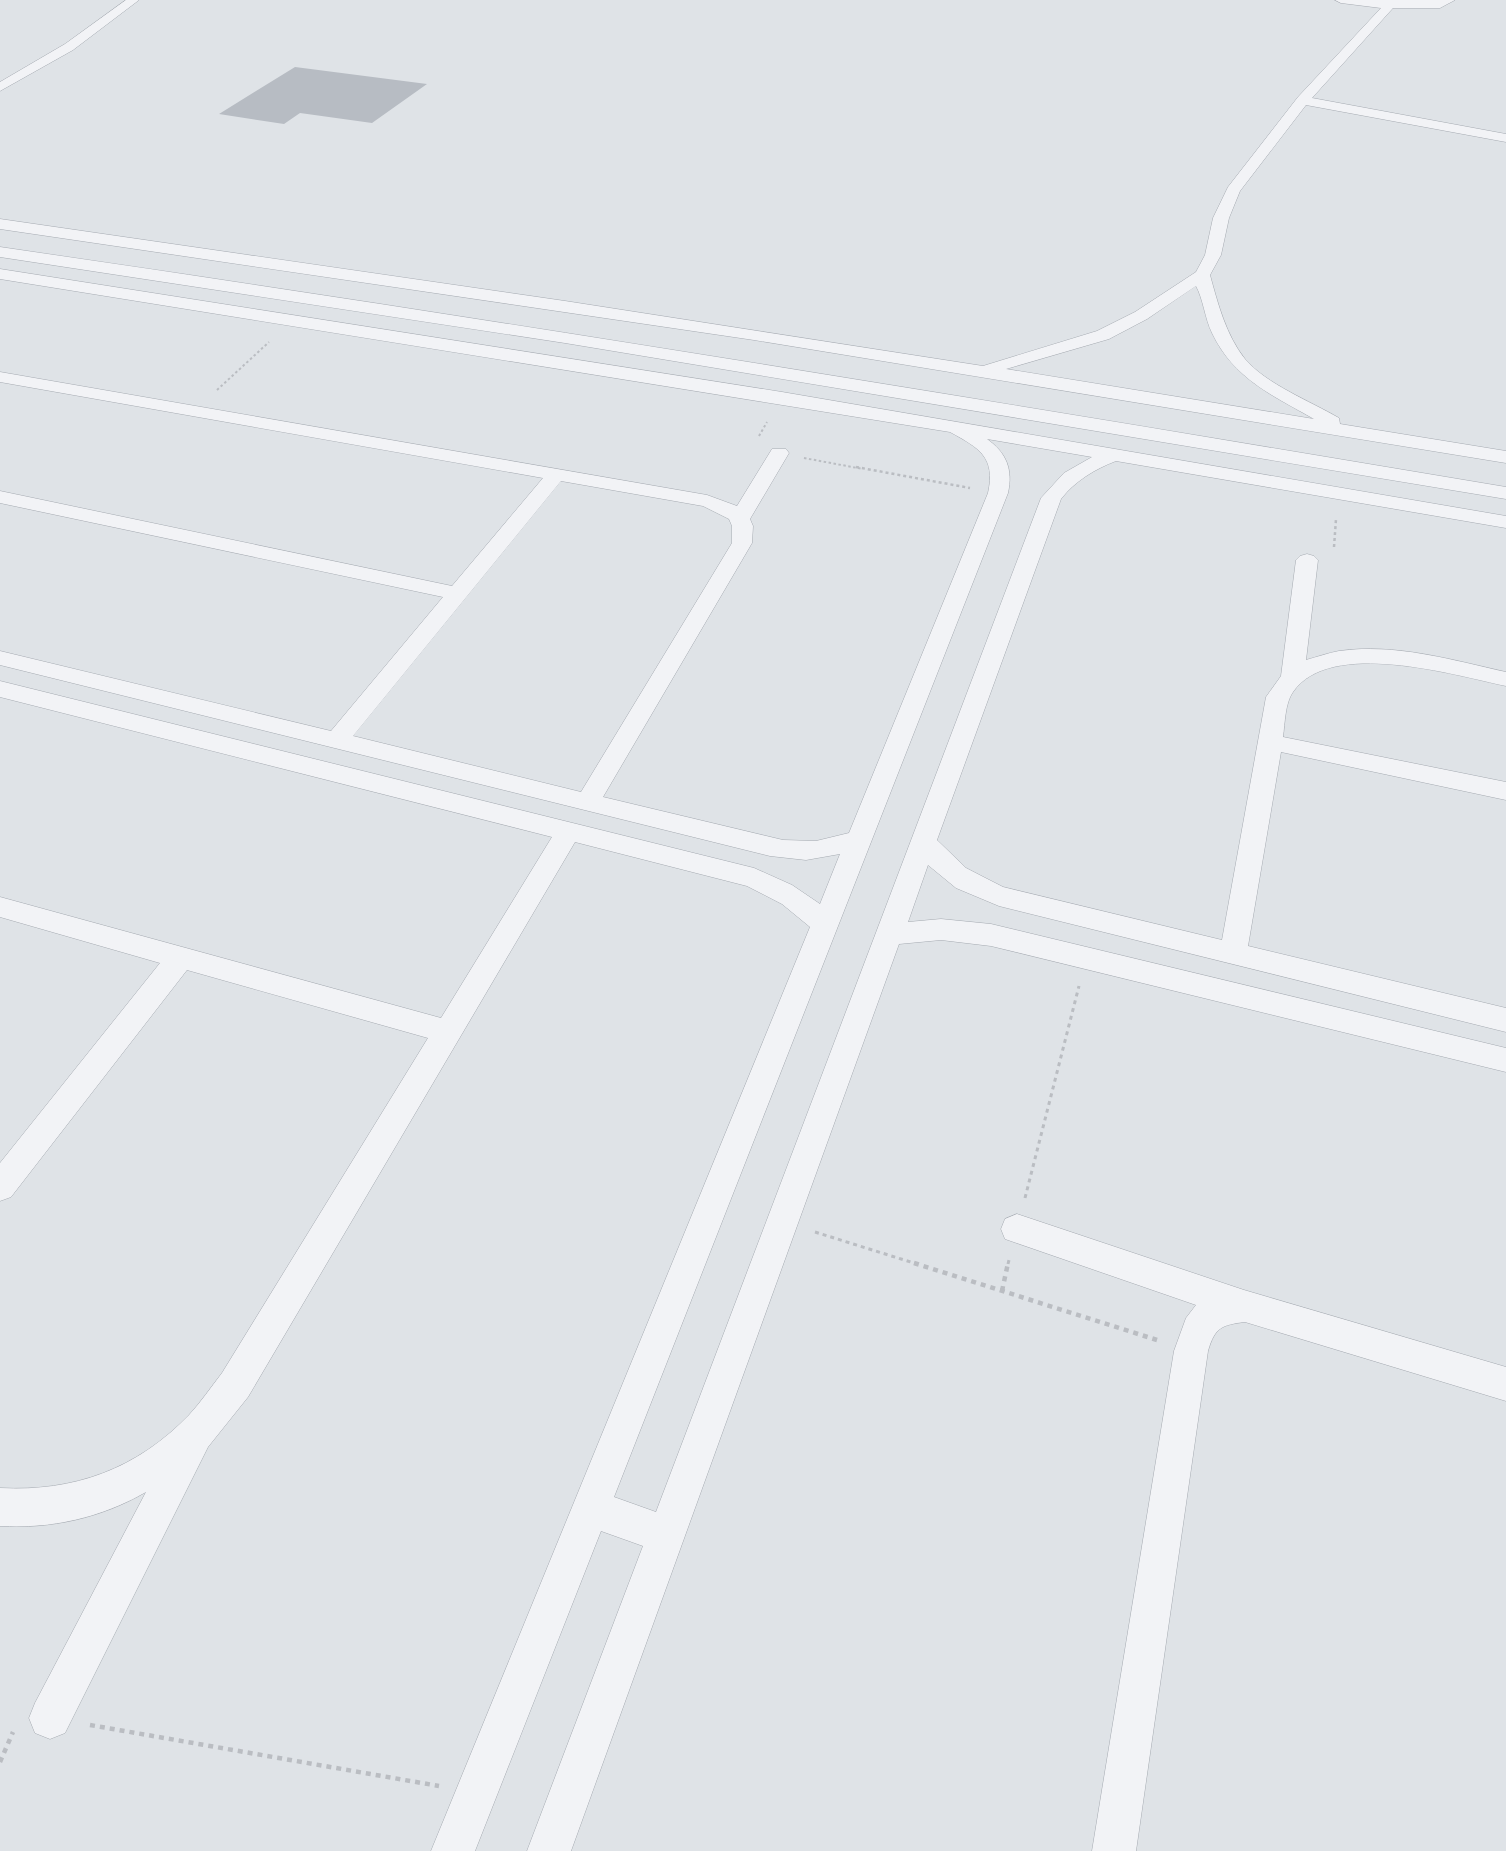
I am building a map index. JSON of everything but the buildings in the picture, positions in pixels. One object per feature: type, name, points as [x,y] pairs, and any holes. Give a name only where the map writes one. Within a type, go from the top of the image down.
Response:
[{"type":"street","points":[[0,87],[69,47],[133,0]]},
{"type":"street","points":[[1341,0],[1440,5],[1449,0]]},
{"type":"street","points":[[984,372],[1008,362],[1074,345],[1104,334],[1139,316],[1202,275],[1213,255],[1221,218],[1233,190],[1303,100],[1393,3]]},
{"type":"street","points":[[1303,100],[1506,138]]},
{"type":"street","points":[[0,224],[230,256],[984,372],[1506,457]]},
{"type":"street","points":[[0,252],[204,281],[780,371],[1499,492],[1498,521],[782,398],[0,274]]},
{"type":"street","points":[[1202,275],[1212,315],[1241,365],[1263,381],[1346,430]]},
{"type":"street","points":[[0,378],[707,501],[726,508],[740,518],[745,530],[742,543],[587,802]]},
{"type":"street","points":[[453,1851],[998,493],[1001,474],[997,460],[987,448],[954,427]]},
{"type":"street","points":[[740,518],[779,453]]},
{"type":"street","points":[[550,1851],[1051,498],[1070,477],[1098,461],[1114,455]]},
{"type":"street","points":[[336,740],[556,474]]},
{"type":"street","points":[[0,497],[458,594]]},
{"type":"street","points":[[1292,678],[1307,560]]},
{"type":"street","points":[[1233,954],[1278,696],[1292,678],[1314,665],[1343,658],[1377,656],[1412,659],[1506,679]]},
{"type":"street","points":[[0,658],[770,847],[809,852],[828,850],[859,839]]},
{"type":"street","points":[[0,689],[754,878],[788,893],[804,904],[824,924]]},
{"type":"street","points":[[1270,742],[1506,791]]},
{"type":"street","points":[[50,1718],[195,1435],[235,1385],[569,831]]},
{"type":"street","points":[[924,842],[955,876],[976,888],[999,896],[1506,1020]]},
{"type":"street","points":[[754,878],[770,847]]},
{"type":"street","points":[[0,907],[448,1032]]},
{"type":"street","points":[[891,934],[919,929],[943,928],[991,935],[1506,1060]]},
{"type":"street","points":[[0,1188],[182,958]]},
{"type":"street","points":[[1017,1229],[1245,1306],[1506,1384]]},
{"type":"street","points":[[1114,1851],[1191,1351],[1196,1331],[1207,1317],[1224,1308],[1245,1306]]},
{"type":"street","points":[[0,1507],[15,1509],[78,1502],[140,1476],[195,1435]]},
{"type":"street","points":[[590,1508],[667,1535]]},
{"type":"path","points":[[194,411],[294,320]]},
{"type":"path","points":[[782,398],[752,446],[755,449],[998,493]]},
{"type":"path","points":[[1307,560],[1328,554],[1333,550],[1338,493]]},
{"type":"path","points":[[1002,1291],[1086,959]]},
{"type":"path","points":[[783,1222],[1191,1351]]},
{"type":"path","points":[[0,1762],[15,1728],[21,1720],[30,1715],[476,1792]]}]
